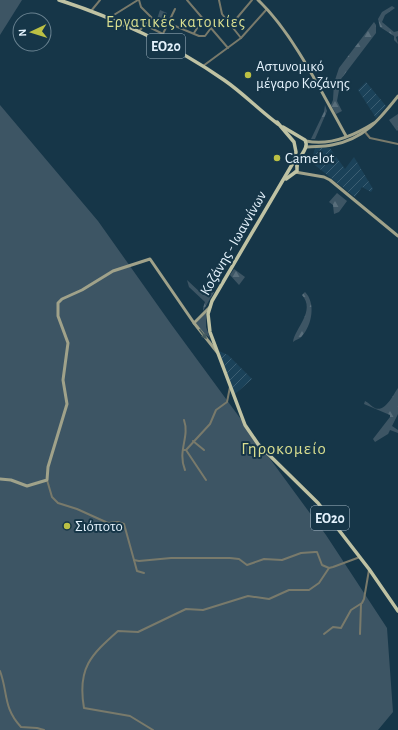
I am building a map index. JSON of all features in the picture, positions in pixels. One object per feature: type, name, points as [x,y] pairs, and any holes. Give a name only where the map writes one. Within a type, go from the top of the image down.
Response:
[{"type":"main road","name":"ΕΟ20","points":[[59,0],[108,18],[203,66],[232,86],[300,139],[306,141]]},
{"type":"main road","name":"ΕΟ20","points":[[277,122],[295,146]]},
{"type":"main road","name":"ΕΟ20","points":[[295,146],[296,141],[300,139]]},
{"type":"main road","points":[[295,146],[300,151],[306,148],[306,141]]},
{"type":"main road","name":"Κοζάνης - Ιωαννίνων","points":[[295,146],[291,167],[219,289],[210,307],[209,326],[242,419],[255,439],[318,503],[369,569],[398,611]]},
{"type":"main road","name":"ΕΟ20","points":[[294,172],[298,161],[306,148]]},
{"type":"main road","points":[[291,167],[297,167]]},
{"type":"main road","points":[[291,167],[294,172]]},
{"type":"main road","name":"Κοζάνης - Ιωαννίνων","points":[[281,185],[289,175],[294,172]]},
{"type":"street","points":[[90,11],[100,0]]},
{"type":"street","points":[[108,18],[139,0],[141,7],[152,18],[138,33]]},
{"type":"street","points":[[188,0],[228,48]]},
{"type":"street","points":[[219,0],[222,14],[241,38]]},
{"type":"street","points":[[231,25],[252,0]]},
{"type":"street","points":[[258,0],[267,9],[291,41],[346,136]]},
{"type":"street","points":[[159,43],[175,9]]},
{"type":"street","points":[[203,66],[241,38],[267,9]]},
{"type":"street","points":[[194,34],[203,19]]},
{"type":"street","points":[[168,23],[194,34],[205,36],[211,28]]},
{"type":"street","points":[[145,25],[163,34]]},
{"type":"street","points":[[306,148],[335,144],[365,132],[379,119],[398,96]]},
{"type":"street","points":[[306,141],[328,142],[363,129],[379,119]]},
{"type":"street","points":[[365,132],[370,138],[398,144]]},
{"type":"street","points":[[297,167],[309,174]]},
{"type":"street","points":[[294,172],[324,177],[333,182],[398,236]]},
{"type":"street","points":[[144,573],[137,571],[124,524],[118,522],[108,523],[77,509],[58,503],[52,497],[47,480],[48,467],[67,404],[64,380],[68,343],[58,316],[57,306],[59,301],[82,290],[113,271],[149,258],[155,264],[194,323],[218,353]]},
{"type":"street","points":[[194,323],[210,307]]},
{"type":"street","points":[[184,450],[210,424],[216,410],[227,402],[230,386]]},
{"type":"street","points":[[184,420],[185,430],[182,461],[185,470]]},
{"type":"street","points":[[193,441],[204,450]]},
{"type":"street","points":[[184,450],[206,480]]},
{"type":"street","points":[[0,479],[11,480],[27,486],[47,480]]},
{"type":"street","points":[[134,560],[139,562],[171,558],[230,558],[239,559],[247,565],[264,558],[282,560],[301,553],[315,552],[322,565],[329,568]]},
{"type":"street","points":[[153,730],[130,716],[84,708],[84,670],[102,645],[118,631],[138,632],[186,609],[203,610],[248,596],[269,599],[289,590],[309,590],[319,583],[329,568],[360,557]]},
{"type":"street","points":[[360,634],[360,609],[367,589],[369,569]]},
{"type":"street","points":[[324,634],[333,627],[341,628],[351,610],[362,603]]},
{"type":"street","points":[[0,671],[7,706],[14,720],[21,727],[44,730]]},
{"type":"shaded area","points":[[366,82],[386,106],[376,118],[358,90]]},
{"type":"shaded area","points":[[315,148],[330,148],[345,169],[354,157],[373,189],[371,192],[362,187],[355,197],[311,162]]},
{"type":"shaded area","points":[[219,351],[228,355],[252,379],[235,394]]},
{"type":"green space","points":[[0,0],[22,0],[14,12],[12,12],[12,16],[0,35]]},
{"type":"green space","points":[[392,6],[395,8],[385,15],[382,22],[394,32],[398,31],[398,36],[396,37],[398,44],[394,40],[394,36],[380,27],[378,19],[382,12]]},
{"type":"green space","points":[[160,10],[167,13],[165,18],[161,21],[157,19]]},
{"type":"green space","points":[[374,22],[376,25],[376,33],[341,79],[337,101],[342,111],[336,114],[331,105],[333,100],[334,83],[339,68]]},
{"type":"green space","points":[[0,105],[98,221],[171,324],[326,535],[387,628],[393,712],[378,730],[0,730]]},
{"type":"green space","points":[[325,105],[327,111],[315,139],[311,139],[324,112]]},
{"type":"green space","points":[[398,114],[398,130],[397,131],[389,120]]},
{"type":"green space","points":[[337,193],[347,201],[339,212],[334,214],[333,205],[329,202]]},
{"type":"green space","points":[[234,269],[245,277],[239,285],[230,275]]},
{"type":"green space","points":[[187,280],[203,295],[214,292],[203,311],[205,302],[189,287]]},
{"type":"green space","points":[[305,292],[311,302],[312,308],[310,320],[302,336],[293,342],[306,313],[306,301],[302,295]]},
{"type":"green space","points":[[206,313],[206,327],[210,338],[202,332],[196,323]]},
{"type":"green space","points":[[398,388],[398,414],[392,426],[398,430],[398,433],[390,430],[388,434],[375,442],[373,439],[390,415],[364,404],[365,401],[377,409],[381,408],[388,403]]},
{"type":"place","name":"Αστυνομικό μέγαρο Κοζάνης","points":[[248,75]]},
{"type":"place","name":"Camelot","points":[[277,158]]},
{"type":"place","name":"Σιόποτο","points":[[67,526]]},
{"type":"district","name":"Εργατικές κατοικίες","points":[[176,21]]},
{"type":"district","name":"Γηροκομείο","points":[[284,448]]}]
